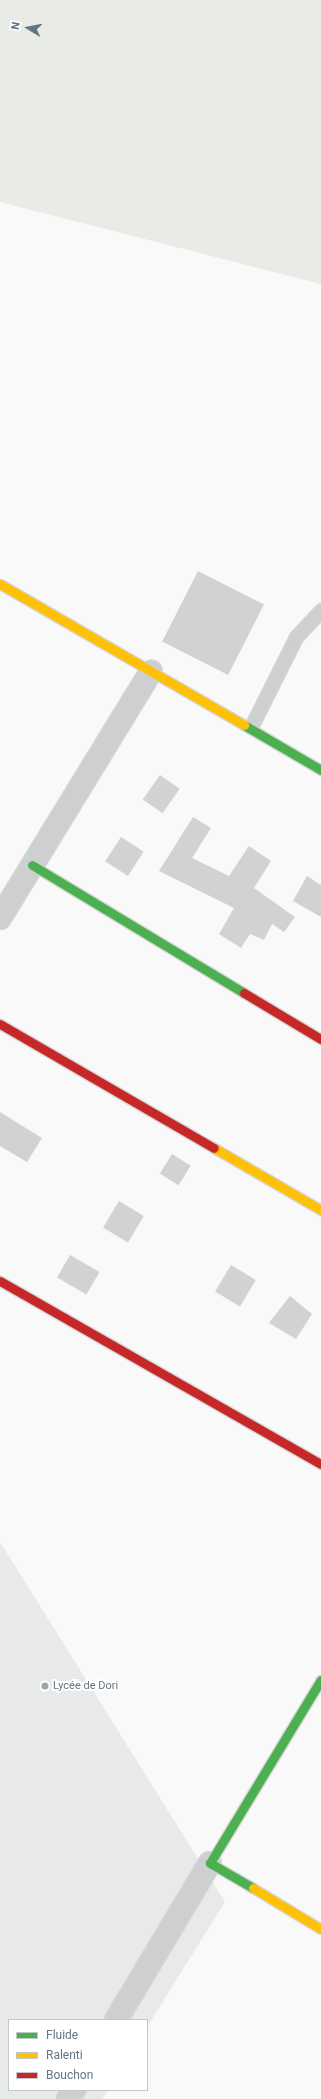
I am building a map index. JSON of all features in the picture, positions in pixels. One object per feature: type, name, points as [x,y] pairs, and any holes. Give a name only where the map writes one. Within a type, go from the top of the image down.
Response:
[{"type":"street","points":[[0,584],[151,672],[251,727],[321,770]]},
{"type":"street","points":[[0,918],[151,672]]},
{"type":"street","points":[[32,866],[321,1040]]},
{"type":"street","points":[[0,1024],[321,1210]]},
{"type":"street","points":[[0,1281],[321,1464]]},
{"type":"street","points":[[117,2019],[321,1680]]},
{"type":"street","points":[[210,1863],[321,1929]]},
{"type":"lane","points":[[251,727],[296,637],[321,610]]},
{"type":"shaded area","points":[[0,0],[321,0],[321,284],[0,202]]},
{"type":"shaded area","name":"Lycée de Dori","points":[[0,1542],[225,1902],[148,2025],[148,2019],[8,2019],[8,2091],[107,2091],[102,2099],[0,2099]]},
{"type":"building","points":[[198,571],[264,605],[228,675],[162,641]]},
{"type":"building","points":[[160,775],[180,789],[162,813],[143,800]]},
{"type":"building","points":[[193,817],[211,828],[192,858],[229,876],[249,846],[271,861],[254,888],[295,917],[284,932],[272,924],[264,940],[250,934],[241,948],[219,934],[234,908],[159,871]]},
{"type":"building","points":[[121,837],[144,852],[128,876],[105,861]]},
{"type":"building","points":[[307,876],[321,885],[321,917],[293,901]]},
{"type":"building","points":[[0,1112],[42,1138],[27,1162],[0,1146]]},
{"type":"building","points":[[172,1154],[191,1166],[178,1185],[160,1174]]},
{"type":"building","points":[[119,1201],[144,1216],[128,1243],[103,1228]]},
{"type":"building","points":[[70,1255],[99,1272],[86,1295],[57,1278]]},
{"type":"building","points":[[231,1265],[256,1280],[240,1307],[215,1292]]},
{"type":"building","points":[[290,1296],[312,1314],[296,1339],[269,1323]]},
{"type":"traffic: fast","points":[[244,725],[321,770]]},
{"type":"traffic: fast","points":[[32,865],[244,993]]},
{"type":"traffic: fast","points":[[253,1888],[210,1863],[321,1680]]},
{"type":"traffic: slow","points":[[0,584],[244,725]]},
{"type":"traffic: slow","points":[[214,1148],[321,1210]]},
{"type":"traffic: slow","points":[[253,1888],[321,1929]]},
{"type":"traffic: jam","points":[[244,993],[321,1039]]},
{"type":"traffic: jam","points":[[0,1024],[214,1148]]},
{"type":"traffic: jam","points":[[0,1281],[321,1464]]},
{"type":"place","name":"Lycée de Dori","points":[[45,1686]]}]
